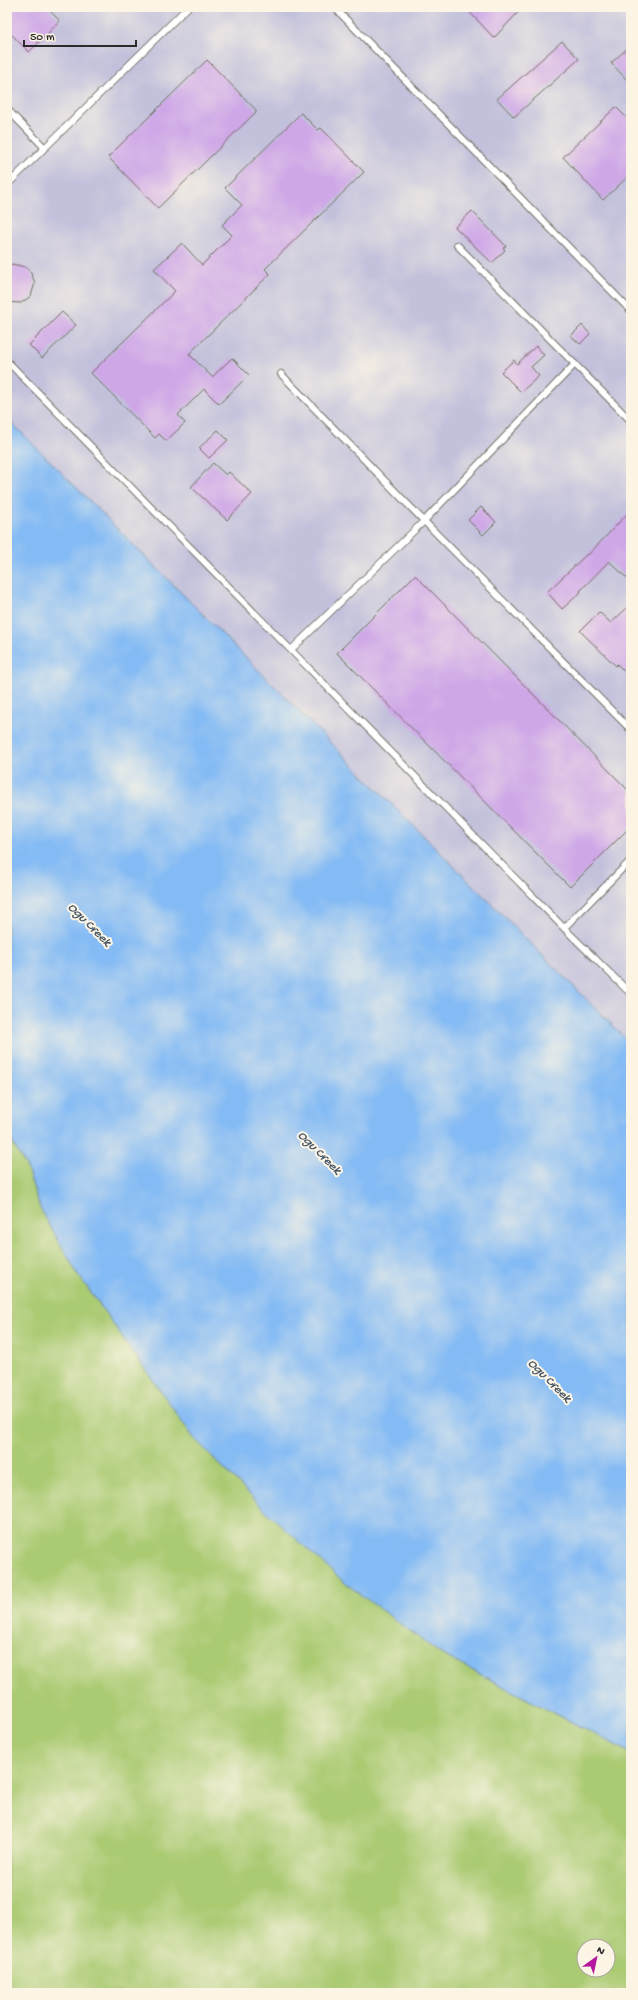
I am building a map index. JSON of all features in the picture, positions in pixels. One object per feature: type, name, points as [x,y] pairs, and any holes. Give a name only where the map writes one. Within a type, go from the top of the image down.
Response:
[{"type":"lane","points":[[7,185],[188,7]]},
{"type":"lane","points":[[334,7],[631,311]]},
{"type":"lane","points":[[7,109],[44,147]]},
{"type":"lane","points":[[457,245],[631,421]]},
{"type":"lane","points":[[7,361],[292,649],[564,928],[631,994]]},
{"type":"lane","points":[[292,649],[424,521],[575,364]]},
{"type":"lane","points":[[281,374],[631,730]]},
{"type":"lane","points":[[564,928],[631,860]]},
{"type":"shaded area","points":[[7,7],[631,7],[631,1044],[7,418]]},
{"type":"green space","points":[[7,1133],[27,1168],[40,1208],[77,1273],[194,1438],[270,1515],[441,1654],[631,1753],[631,1993],[7,1993]]},
{"type":"water","name":"Ogu Creek","points":[[7,418],[631,1044],[631,1753],[441,1654],[345,1583],[270,1515],[194,1438],[77,1273],[40,1208],[27,1168],[7,1133]]},
{"type":"building","points":[[7,7],[46,7],[60,21],[29,52],[7,30]]},
{"type":"building","points":[[465,7],[523,7],[494,38]]},
{"type":"building","points":[[562,41],[579,59],[514,117],[497,99]]},
{"type":"building","points":[[631,45],[631,84],[611,63]]},
{"type":"building","points":[[207,60],[257,111],[158,208],[108,157]]},
{"type":"building","points":[[616,107],[631,122],[631,174],[603,200],[563,157]]},
{"type":"building","points":[[301,113],[318,130],[321,128],[364,172],[265,269],[270,274],[189,354],[212,377],[232,358],[249,375],[219,404],[204,389],[178,415],[185,423],[166,441],[159,434],[155,438],[91,373],[175,291],[154,269],[182,243],[202,265],[232,235],[222,225],[242,205],[225,188]]},
{"type":"building","points":[[472,211],[506,246],[503,248],[505,250],[492,263],[455,227]]},
{"type":"building","points":[[12,264],[25,267],[30,271],[35,283],[31,296],[21,303],[7,302],[7,266]]},
{"type":"building","points":[[62,312],[76,325],[42,358],[29,345]]},
{"type":"building","points":[[582,325],[590,334],[580,344],[571,336]]},
{"type":"building","points":[[536,346],[544,355],[531,367],[539,376],[521,392],[501,372],[514,360],[517,364]]},
{"type":"building","points":[[218,430],[228,440],[209,458],[199,448]]},
{"type":"building","points":[[213,463],[226,475],[229,472],[252,494],[227,520],[191,487]]},
{"type":"building","points":[[481,507],[496,522],[483,535],[468,520]]},
{"type":"building","points":[[631,510],[631,582],[609,561],[580,591],[581,592],[562,609],[547,592],[587,554],[588,555]]},
{"type":"building","points":[[415,575],[631,793],[631,826],[570,887],[337,653]]},
{"type":"building","points":[[631,604],[631,678],[617,664],[616,666],[580,631],[599,612],[611,623]]}]
